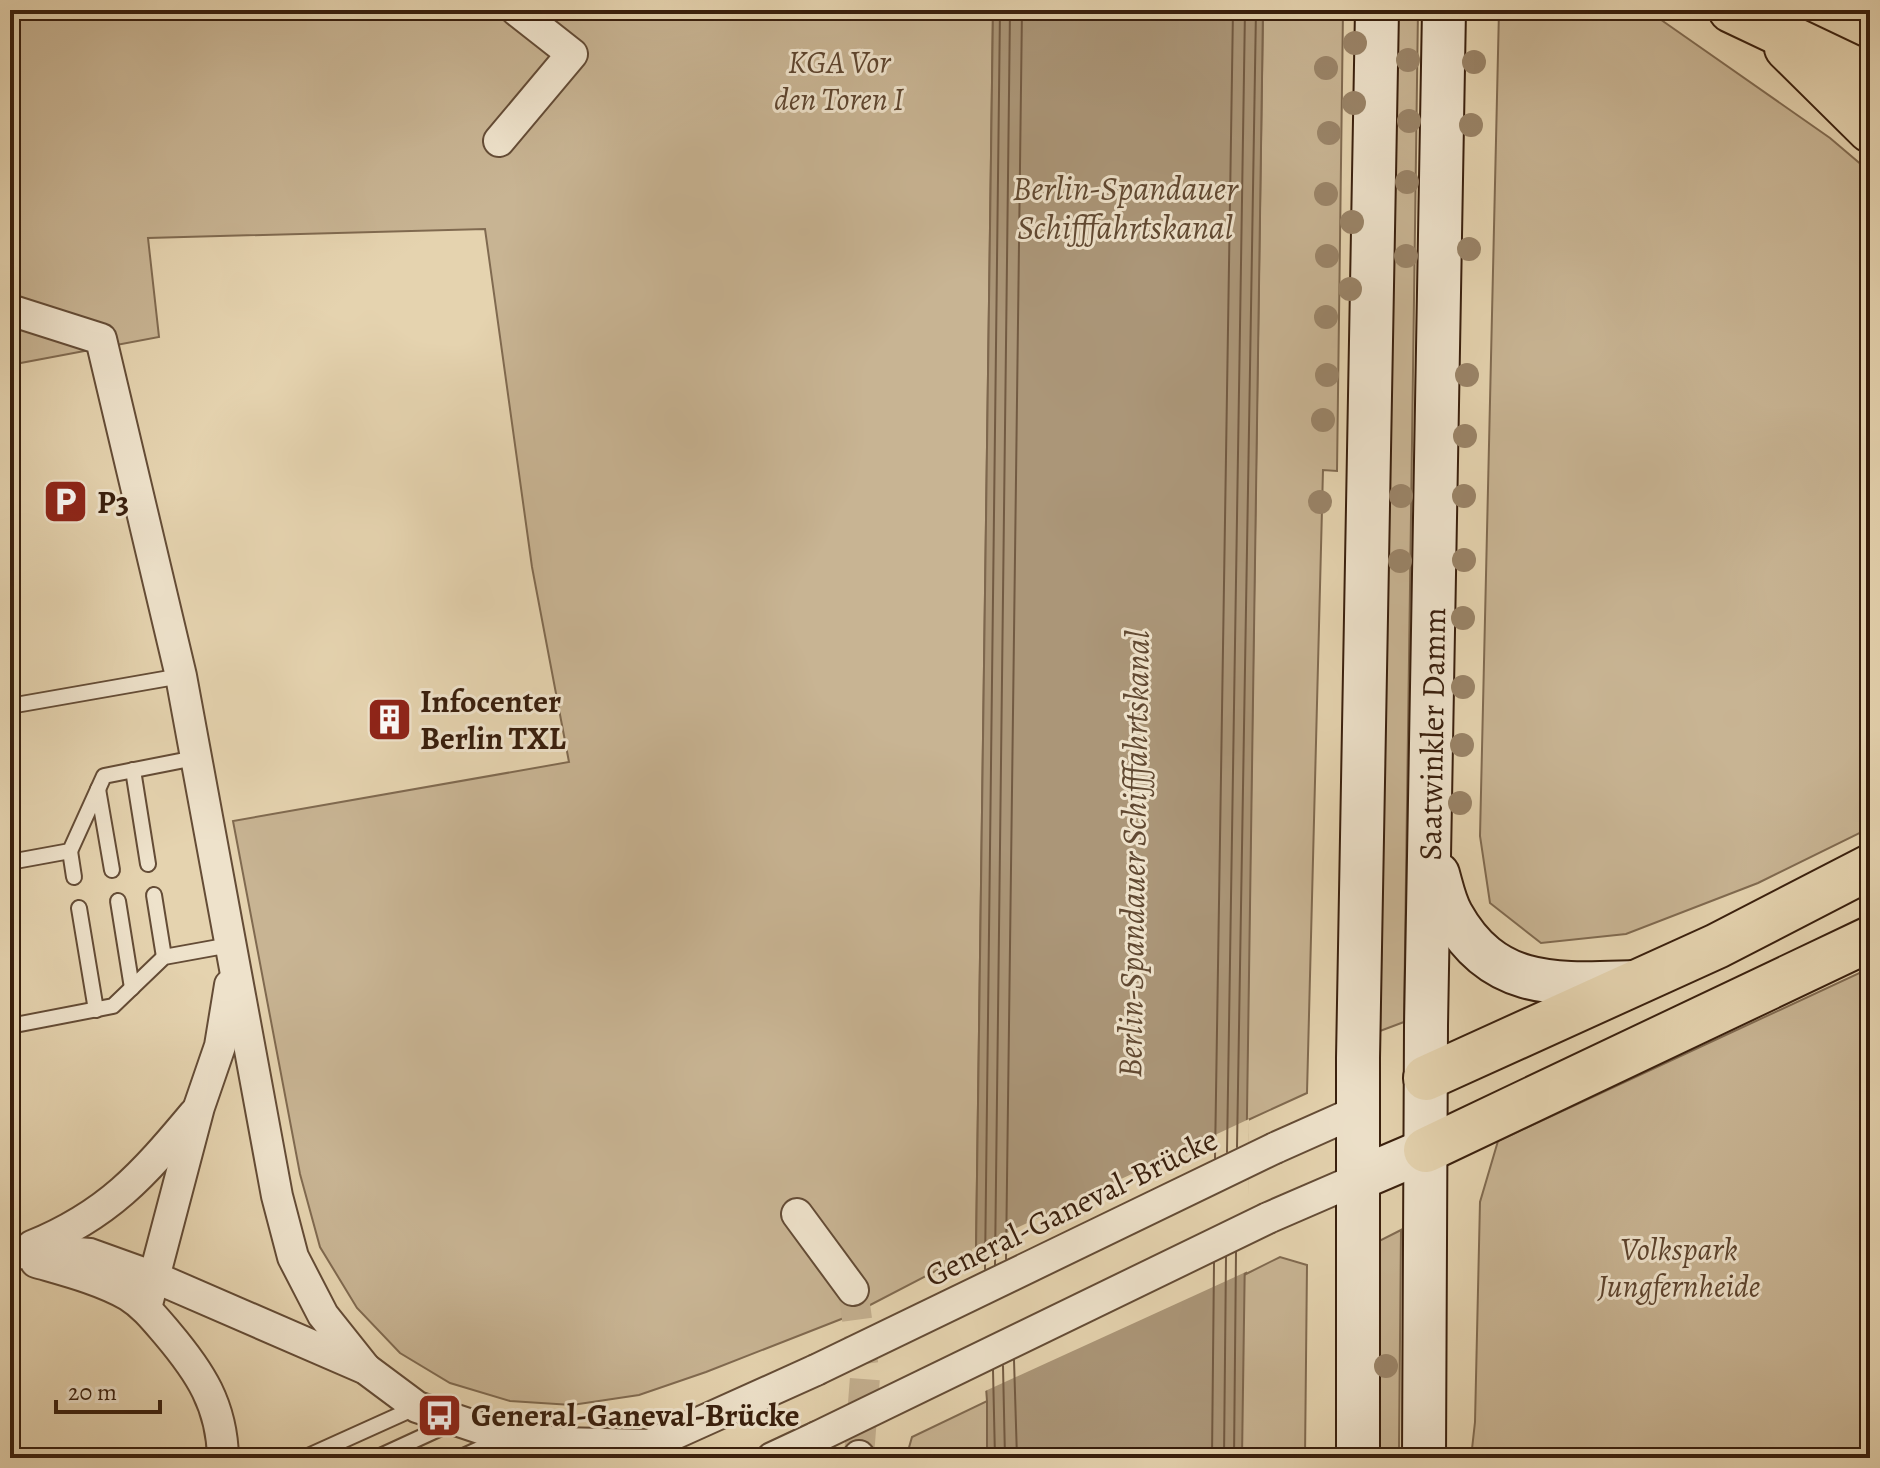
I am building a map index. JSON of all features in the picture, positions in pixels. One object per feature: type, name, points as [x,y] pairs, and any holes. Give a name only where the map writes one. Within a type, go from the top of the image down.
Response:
[{"type":"highway","points":[[1747,17],[1870,76]]},
{"type":"highway","points":[[1747,17],[1870,130]]},
{"type":"highway","points":[[1426,1078],[1717,946],[1870,867]]},
{"type":"highway","points":[[1426,1150],[1870,939]]},
{"type":"main road","points":[[1358,1458],[1358,1111],[1377,10]]},
{"type":"main road","name":"Saatwinkler Damm","points":[[1424,1458],[1426,1078],[1444,10]]},
{"type":"main road","points":[[1430,850],[1451,914],[1485,957],[1500,967],[1544,983],[1636,982]]},
{"type":"main road","points":[[1358,1111],[1426,1078]]},
{"type":"main road","points":[[1358,1179],[1426,1150]]},
{"type":"street","points":[[499,141],[572,54],[516,10]]},
{"type":"street","points":[[10,310],[101,339],[181,676],[277,1196],[293,1257],[323,1315],[366,1369]]},
{"type":"street","points":[[146,1308],[199,1107],[220,1046],[232,955]]},
{"type":"street","points":[[11,1254],[67,1232],[103,1207],[144,1173],[199,1107]]},
{"type":"street","name":"General-Ganeval-Brücke","points":[[621,1458],[655,1451],[1275,1148],[1358,1111]]},
{"type":"street","points":[[772,1458],[1268,1218],[1358,1179]]},
{"type":"street","points":[[797,1214],[853,1290]]},
{"type":"street","points":[[11,1254],[51,1251],[90,1254],[154,1277],[366,1369],[417,1407],[507,1437],[655,1451]]},
{"type":"street","points":[[11,1254],[98,1281],[146,1308],[196,1367],[214,1402],[223,1458]]},
{"type":"lane","points":[[10,706],[181,676]]},
{"type":"lane","points":[[74,877],[70,851],[104,776],[195,758]]},
{"type":"lane","points":[[133,770],[148,864]]},
{"type":"lane","points":[[98,789],[112,870]]},
{"type":"lane","points":[[10,862],[70,851]]},
{"type":"lane","points":[[154,895],[164,957]]},
{"type":"lane","points":[[118,901],[132,988]]},
{"type":"lane","points":[[79,908],[96,1010]]},
{"type":"lane","points":[[10,1026],[113,1006],[164,957],[232,955]]},
{"type":"lane","points":[[304,1458],[417,1407]]},
{"type":"lane","points":[[376,1458],[456,1421]]},
{"type":"lane","points":[[459,1458],[507,1437]]},
{"type":"green space","name":"KGA Vor den Toren I","points":[[10,10],[993,10],[976,1250],[849,1316],[706,1372],[639,1395],[572,1405],[510,1401],[450,1383],[400,1353],[357,1308],[320,1247],[300,1174],[233,821],[569,762],[532,567],[485,229],[148,238],[159,337],[10,365]]},
{"type":"green space","points":[[1263,10],[1343,10],[1337,471],[1323,470],[1307,1093],[1248,1120],[1246,1274],[1280,1257],[1307,1265],[1305,1458],[1241,1458]]},
{"type":"green space","points":[[1397,10],[1418,10],[1404,1022],[1380,1031]]},
{"type":"green space","points":[[1499,10],[1643,10],[1830,138],[1870,172],[1870,828],[1758,883],[1626,934],[1541,943],[1490,903],[1480,836]]},
{"type":"green space","name":"Volkspark Jungfernheide","points":[[1870,968],[1870,1458],[1471,1458],[1475,1422],[1480,1202],[1498,1141]]},
{"type":"green space","points":[[1401,1230],[1399,1449],[1396,1452],[1375,1450],[1379,1241]]},
{"type":"green space","points":[[987,1401],[987,1458],[906,1458],[912,1437]]},
{"type":"water","name":"Berlin-Spandauer Schifffahrtskanal","points":[[993,10],[1263,10],[1242,1458],[987,1458],[987,1401],[976,1250]]},
{"type":"pier","points":[[1249,1119],[1248,1271],[983,1392],[972,1249]]},
{"type":"tunnel","points":[[853,1290],[865,1377],[859,1456]]},
{"type":"place","name":"P3","points":[[66,502]]},
{"type":"place","name":"Infocenter Berlin TXL","points":[[389,719]]},
{"type":"place","name":"General-Ganeval-Brücke","points":[[440,1415]]}]
